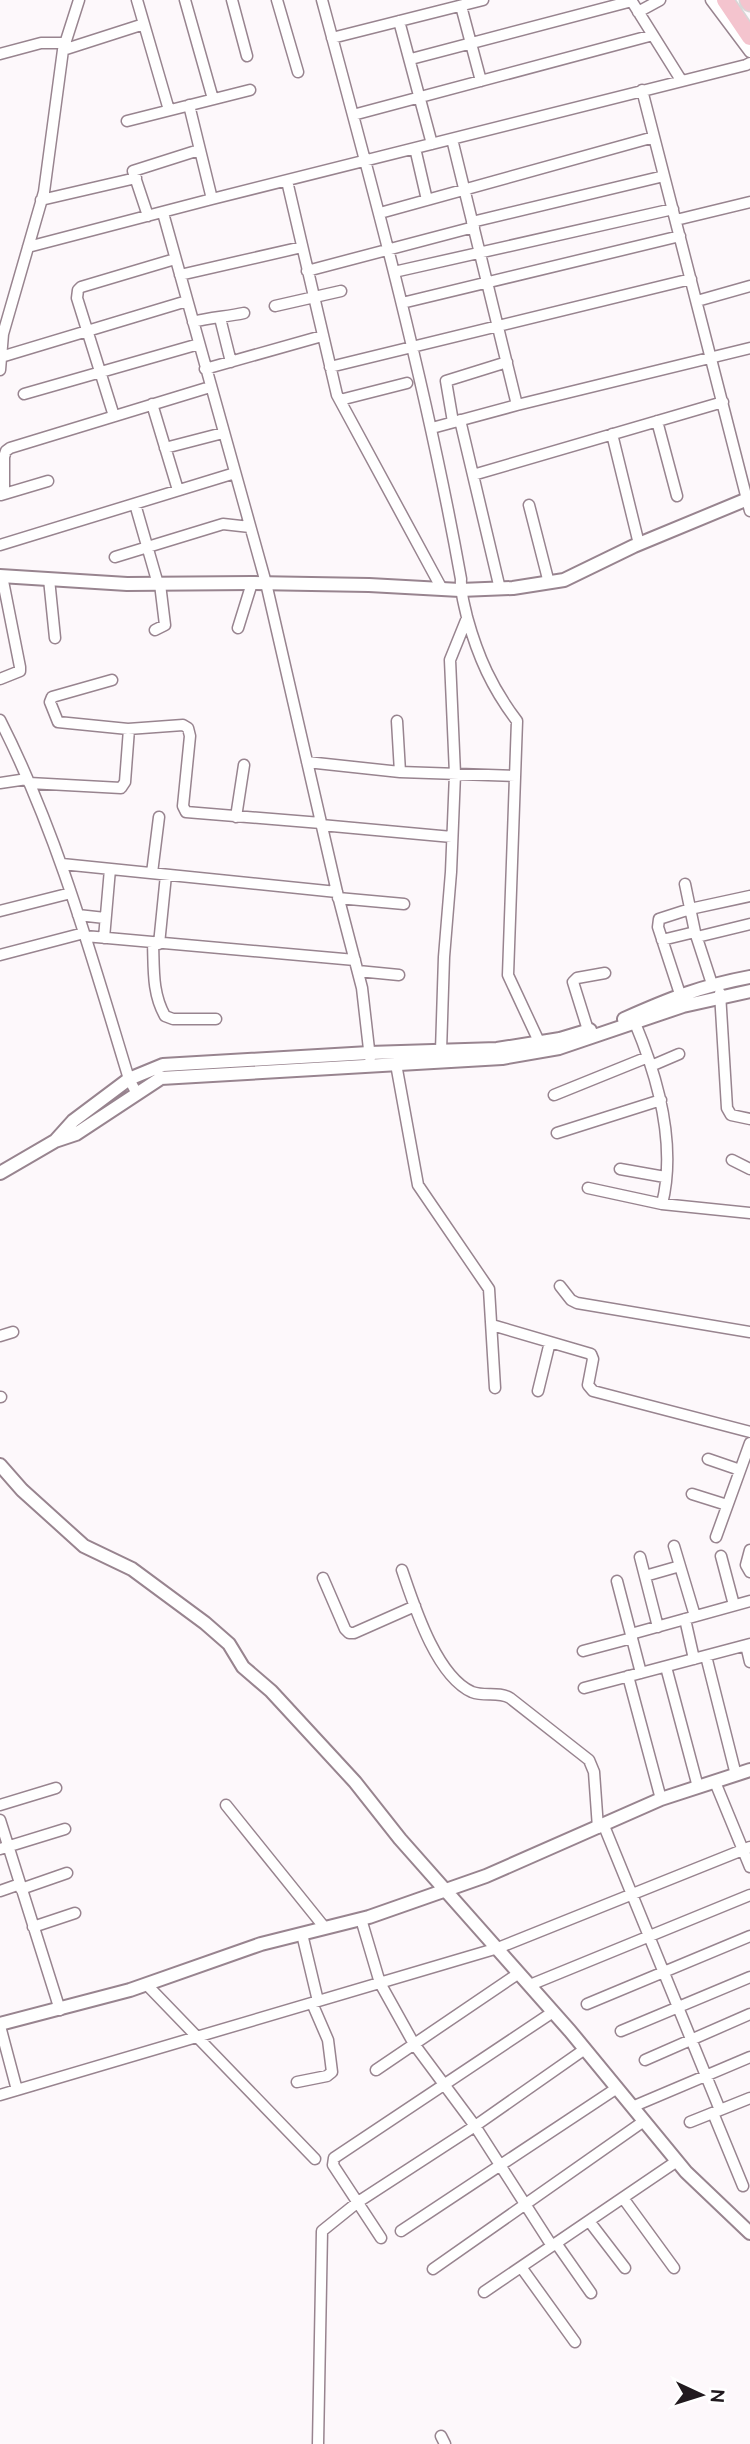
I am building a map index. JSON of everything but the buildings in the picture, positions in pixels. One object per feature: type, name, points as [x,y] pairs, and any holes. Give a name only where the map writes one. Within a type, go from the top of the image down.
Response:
[{"type":"highway","points":[[725,0],[750,37]]},
{"type":"street","points":[[0,370],[2,334],[41,200],[64,47],[79,0]]},
{"type":"street","points":[[137,0],[169,110]]},
{"type":"street","points":[[185,0],[213,99]]},
{"type":"street","points":[[232,0],[247,56]]},
{"type":"street","points":[[277,0],[298,72]]},
{"type":"street","points":[[322,0],[413,346],[432,428],[467,617],[477,652],[500,699],[517,721],[508,975],[542,1046]]},
{"type":"street","points":[[332,38],[483,0]]},
{"type":"street","points":[[638,12],[660,0]]},
{"type":"street","points":[[710,0],[750,52]]},
{"type":"street","points":[[411,59],[631,1],[681,80]]},
{"type":"street","points":[[461,6],[481,81]]},
{"type":"street","points":[[399,21],[432,144]]},
{"type":"street","points":[[0,54],[41,43],[64,47],[144,24]]},
{"type":"street","points":[[353,115],[653,35]]},
{"type":"street","points":[[28,247],[750,62]]},
{"type":"street","points":[[127,121],[250,90]]},
{"type":"street","points":[[0,679],[20,671],[1,576],[159,584],[369,584],[460,590],[500,589],[564,580],[639,544],[749,503],[642,90]]},
{"type":"street","points":[[189,105],[212,199]]},
{"type":"street","points":[[380,213],[654,137]]},
{"type":"street","points":[[452,139],[517,405]]},
{"type":"street","points":[[415,148],[427,200]]},
{"type":"street","points":[[148,216],[133,171],[199,150]]},
{"type":"street","points":[[307,271],[664,176]]},
{"type":"street","points":[[41,200],[136,178]]},
{"type":"street","points":[[287,181],[322,336],[340,400],[442,589]]},
{"type":"street","points":[[394,272],[480,251],[750,202]]},
{"type":"street","points":[[163,212],[266,583],[362,988],[371,1060]]},
{"type":"street","points":[[402,303],[680,236]]},
{"type":"street","points":[[180,275],[302,247]]},
{"type":"street","points":[[114,416],[77,298],[78,290],[176,259]]},
{"type":"street","points":[[330,367],[691,279]]},
{"type":"street","points":[[697,301],[750,286]]},
{"type":"street","points":[[275,306],[341,291]]},
{"type":"street","points":[[1,356],[187,301]]},
{"type":"street","points":[[193,323],[211,317],[244,313]]},
{"type":"street","points":[[220,318],[231,362]]},
{"type":"street","points":[[205,369],[322,336]]},
{"type":"street","points":[[24,394],[199,344]]},
{"type":"street","points":[[432,428],[750,348]]},
{"type":"street","points":[[500,589],[473,475],[446,380],[507,362]]},
{"type":"street","points":[[340,400],[407,383]]},
{"type":"street","points":[[48,481],[2,495],[4,457],[10,448],[210,387]]},
{"type":"street","points":[[473,475],[723,402]]},
{"type":"street","points":[[152,404],[177,490]]},
{"type":"street","points":[[657,421],[677,496]]},
{"type":"street","points":[[165,448],[223,433]]},
{"type":"street","points":[[612,434],[639,544]]},
{"type":"street","points":[[0,545],[235,473]]},
{"type":"street","points":[[135,504],[159,584],[165,625],[155,629]]},
{"type":"street","points":[[529,505],[550,583]]},
{"type":"street","points":[[115,557],[223,524],[250,527]]},
{"type":"street","points":[[49,579],[55,638]]},
{"type":"street","points":[[238,628],[252,583]]},
{"type":"street","points":[[441,1051],[455,774],[450,660],[467,617]]},
{"type":"street","points":[[112,680],[51,697],[50,702],[60,724],[129,729],[179,724],[186,726],[190,736],[184,809],[189,814],[452,837]]},
{"type":"street","points":[[0,720],[62,864],[129,1079],[136,1092]]},
{"type":"street","points":[[397,721],[400,772]]},
{"type":"street","points":[[0,783],[28,781],[121,788],[125,782],[129,729]]},
{"type":"street","points":[[0,743],[11,741]]},
{"type":"street","points":[[307,762],[400,772],[515,776]]},
{"type":"street","points":[[236,817],[244,765]]},
{"type":"street","points":[[152,873],[159,817]]},
{"type":"street","points":[[62,864],[404,904]]},
{"type":"street","points":[[104,938],[110,869]]},
{"type":"street","points":[[166,875],[156,944],[154,985],[160,1007],[165,1016],[173,1019],[216,1019]]},
{"type":"street","points":[[685,884],[696,935],[720,998],[727,1108],[731,1115],[750,1119]]},
{"type":"street","points":[[0,911],[71,892]]},
{"type":"street","points":[[680,994],[658,927],[659,919],[750,896]]},
{"type":"street","points":[[78,915],[105,918]]},
{"type":"street","points":[[662,940],[750,924]]},
{"type":"street","points":[[0,955],[85,934],[356,966],[399,975]]},
{"type":"street","points":[[588,1030],[573,982],[577,978],[605,973]]},
{"type":"street","points":[[0,1173],[55,1141],[76,1134],[161,1078],[371,1060],[441,1051],[542,1046],[588,1030],[629,1022],[680,994],[750,976]]},
{"type":"street","points":[[55,1141],[73,1121],[129,1079],[175,1063],[371,1060],[396,1064],[502,1058],[683,1006],[750,991]]},
{"type":"street","points":[[629,1022],[650,1062],[661,1100],[666,1134],[662,1204]]},
{"type":"street","points":[[554,1095],[679,1054]]},
{"type":"street","points":[[396,1064],[418,1185],[486,1282],[490,1296],[495,1388]]},
{"type":"street","points":[[557,1133],[661,1100]]},
{"type":"street","points":[[732,1160],[750,1169]]},
{"type":"street","points":[[620,1170],[665,1177]]},
{"type":"street","points":[[588,1188],[662,1204],[750,1213]]},
{"type":"street","points":[[560,1286],[571,1300],[577,1303],[750,1332]]},
{"type":"street","points":[[492,1325],[591,1354],[593,1359],[588,1385],[593,1391],[750,1432]]},
{"type":"street","points":[[0,1336],[13,1332]]},
{"type":"street","points":[[538,1391],[550,1342]]},
{"type":"street","points":[[716,1537],[750,1443]]},
{"type":"street","points":[[708,1459],[740,1470]]},
{"type":"street","points":[[0,1465],[22,1490],[83,1546],[132,1569],[229,1644],[243,1667],[271,1691],[355,1782],[400,1839],[530,1985],[677,2161],[750,2233]]},
{"type":"street","points":[[692,1494],[727,1505]]},
{"type":"street","points":[[674,1546],[690,1618],[695,1659]]},
{"type":"street","points":[[750,1550],[746,1565],[750,1572]]},
{"type":"street","points":[[720,1556],[734,1605]]},
{"type":"street","points":[[640,1557],[658,1627]]},
{"type":"street","points":[[645,1576],[680,1566]]},
{"type":"street","points":[[402,1570],[415,1606],[443,1664],[452,1676],[472,1692],[506,1696],[585,1755],[594,1772],[601,1827],[706,2075],[743,2186]]},
{"type":"street","points":[[323,1578],[349,1633],[415,1606]]},
{"type":"street","points":[[617,1581],[641,1673]]},
{"type":"street","points":[[583,1651],[750,1601]]},
{"type":"street","points":[[584,1688],[748,1644],[750,1662]]},
{"type":"street","points":[[706,1656],[736,1775]]},
{"type":"street","points":[[666,1667],[698,1787]]},
{"type":"street","points":[[628,1676],[661,1799]]},
{"type":"street","points":[[17,2090],[0,2025],[147,1985],[261,1944],[361,1919],[486,1877],[661,1799],[750,1770]]},
{"type":"street","points":[[715,1782],[747,1848],[750,1867]]},
{"type":"street","points":[[0,1805],[56,1788]]},
{"type":"street","points":[[226,1805],[325,1928]]},
{"type":"street","points":[[0,1819],[4,1848],[20,1886],[60,2010]]},
{"type":"street","points":[[4,1848],[65,1829]]},
{"type":"street","points":[[0,2095],[498,1948],[747,1848]]},
{"type":"street","points":[[0,1891],[67,1872]]},
{"type":"street","points":[[530,1985],[750,1895]]},
{"type":"street","points":[[33,1927],[75,1913]]},
{"type":"street","points":[[361,1919],[380,1983],[414,2044],[475,2126],[554,2245],[591,2293]]},
{"type":"street","points":[[297,2082],[327,2076],[332,2072],[328,2040],[315,2002],[302,1934]]},
{"type":"street","points":[[587,2004],[750,1936]]},
{"type":"street","points":[[376,2070],[519,1973]]},
{"type":"street","points":[[621,2031],[750,1977]]},
{"type":"street","points":[[147,1985],[315,2159]]},
{"type":"street","points":[[381,2238],[334,2165],[334,2158],[553,2012]]},
{"type":"street","points":[[645,2060],[750,2014]]},
{"type":"street","points":[[318,2444],[321,2233],[358,2202],[475,2126],[585,2049]]},
{"type":"street","points":[[632,2106],[750,2057]]},
{"type":"street","points":[[401,2231],[617,2088]]},
{"type":"street","points":[[690,2122],[749,2101]]},
{"type":"street","points":[[432,2269],[643,2121]]},
{"type":"street","points":[[484,2292],[677,2161]]},
{"type":"street","points":[[623,2198],[674,2268]]},
{"type":"street","points":[[589,2221],[625,2268]]},
{"type":"street","points":[[521,2267],[575,2342]]}]
